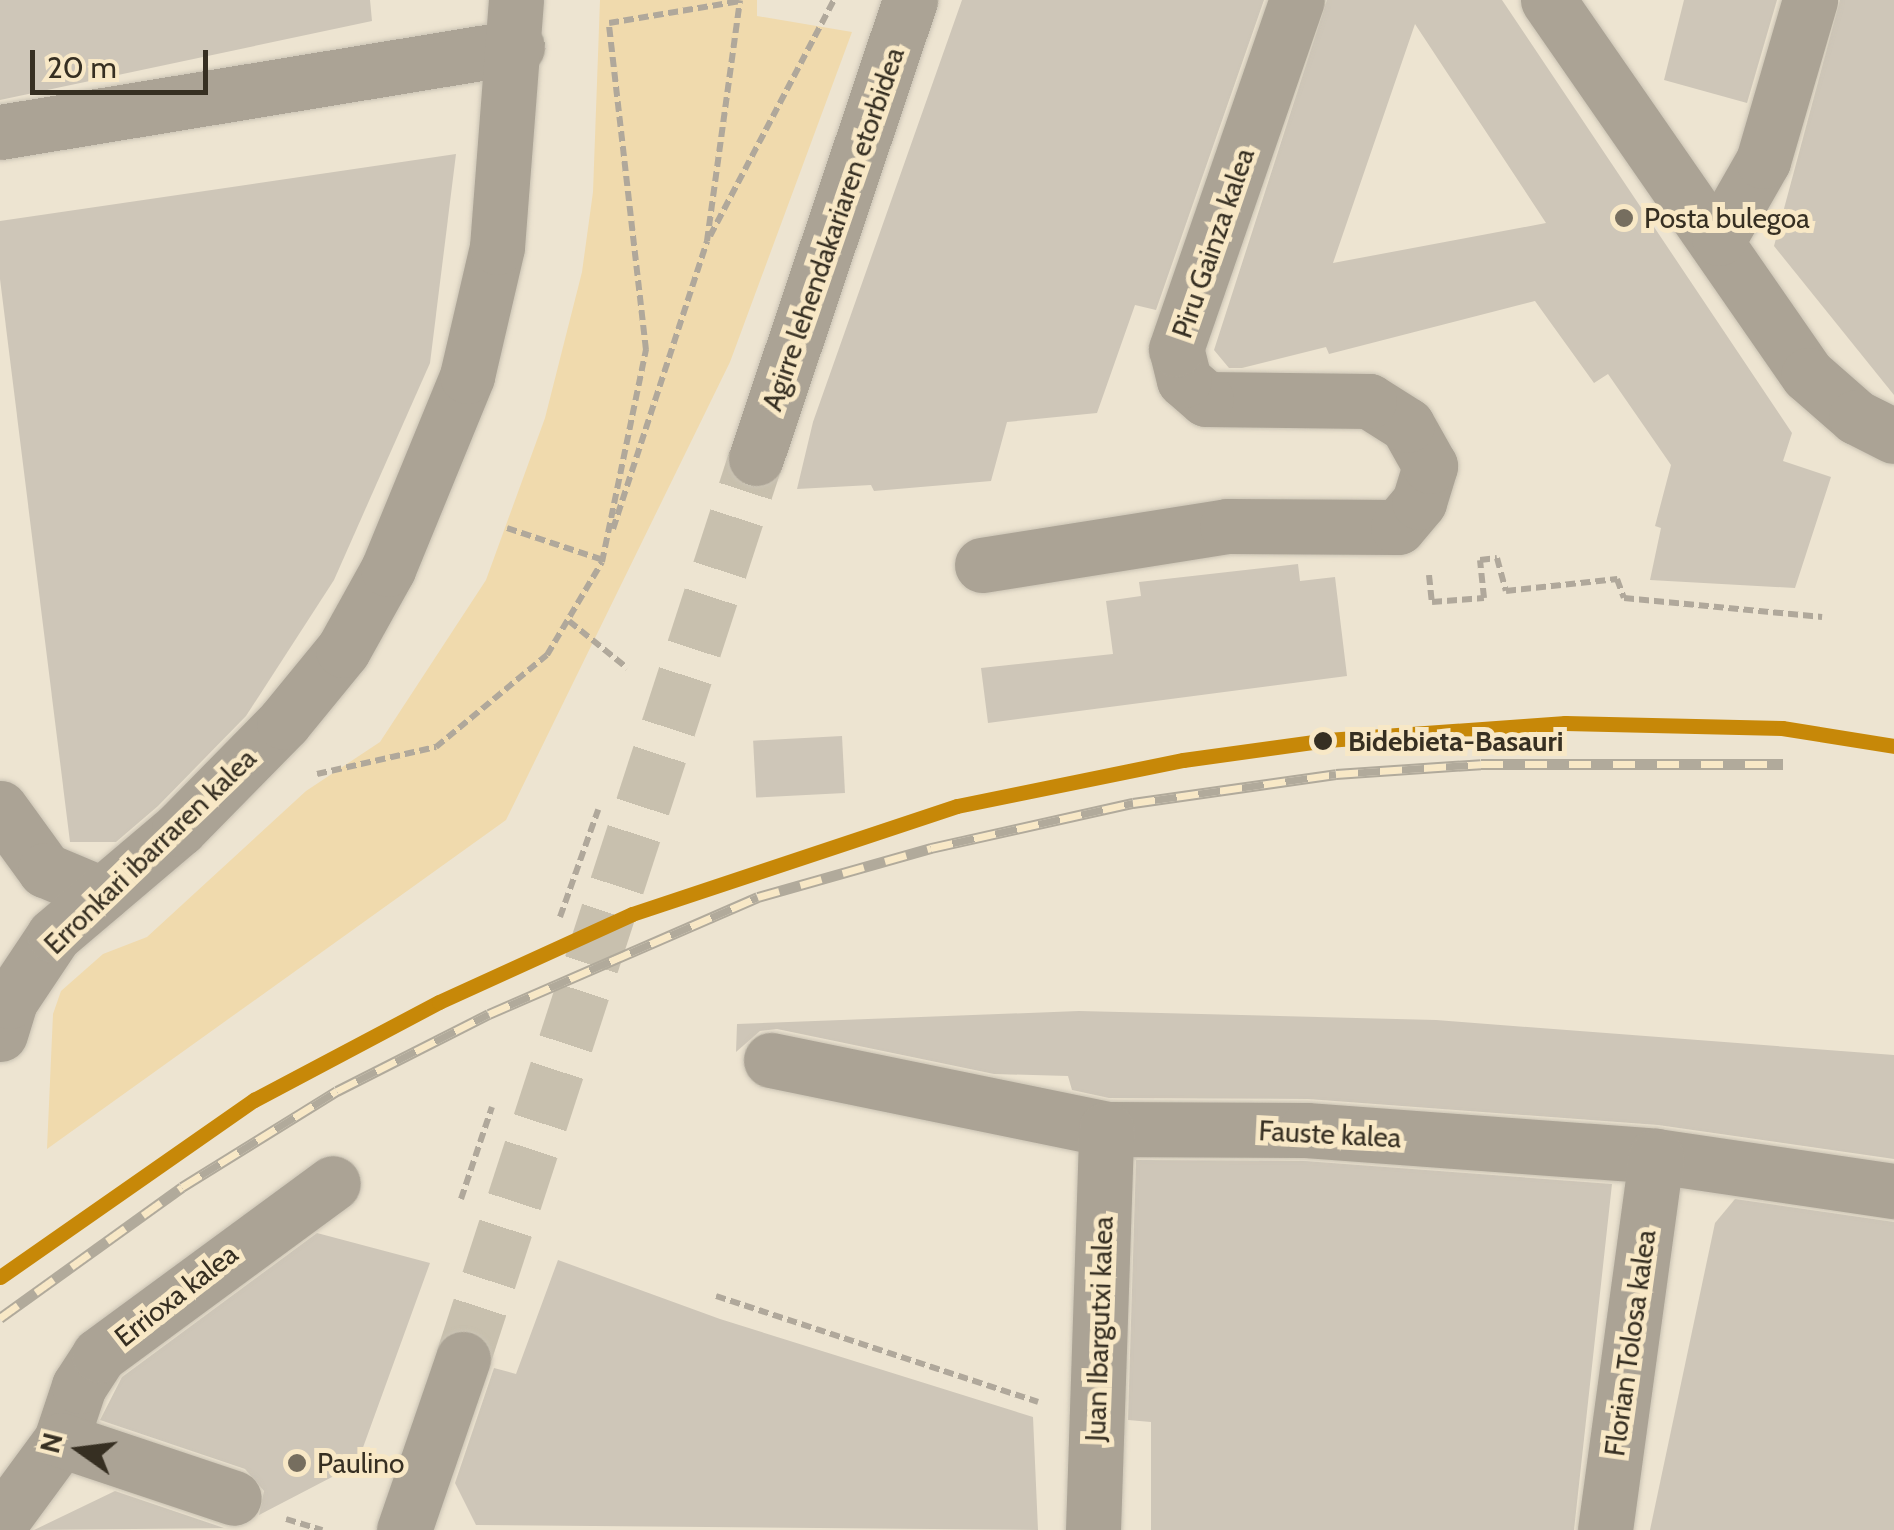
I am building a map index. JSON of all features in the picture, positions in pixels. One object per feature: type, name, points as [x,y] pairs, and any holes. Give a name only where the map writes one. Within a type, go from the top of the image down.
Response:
[{"type":"street","name":"Agirre lehendakariaren etorbidea","points":[[756,458],[910,0]]},
{"type":"street","name":"Piru Gainza kalea","points":[[982,565],[1227,526],[1398,527],[1418,502],[1430,466],[1407,425],[1369,401],[1206,400],[1184,380],[1176,349],[1297,0]]},
{"type":"street","points":[[1548,0],[1719,238],[1808,375],[1856,418],[1894,436]]},
{"type":"street","points":[[1719,238],[1763,161],[1810,0]]},
{"type":"street","points":[[0,132],[516,23]]},
{"type":"street","name":"Erronkari ibarraren kalea","points":[[0,1034],[10,1001],[54,934],[178,829],[284,722],[343,650],[388,569],[467,376],[497,248],[516,23]]},
{"type":"street","points":[[0,808],[45,870],[102,894]]},
{"type":"street","name":"Fauste kalea","points":[[771,1060],[1106,1129],[1306,1130],[1656,1156],[1894,1191]]},
{"type":"street","name":"Juan Ibargutxi kalea","points":[[1093,1530],[1106,1129]]},
{"type":"street","name":"Florian Tolosa kalea","points":[[1605,1530],[1656,1156]]},
{"type":"street","name":"Errioxa kalea","points":[[0,1524],[61,1440],[78,1386],[98,1355],[332,1182]]},
{"type":"street","points":[[404,1530],[463,1358]]},
{"type":"street","points":[[61,1440],[234,1498]]},
{"type":"path","points":[[602,562],[646,350],[610,23],[740,0],[707,242]]},
{"type":"path","points":[[316,774],[436,747],[536,665],[569,621],[602,562],[707,242],[834,0]]},
{"type":"path","points":[[507,528],[602,562]]},
{"type":"path","points":[[1429,578],[1432,602],[1484,598],[1480,560],[1496,558],[1506,591],[1617,579],[1624,598],[1822,617]]},
{"type":"path","points":[[569,621],[628,668]]},
{"type":"path","points":[[560,917],[598,810]]},
{"type":"path","points":[[461,1199],[492,1107]]},
{"type":"path","points":[[716,1296],[1004,1392]]},
{"type":"shaded area","points":[[600,0],[757,0],[757,16],[852,32],[730,362],[506,820],[47,1149],[53,1014],[61,991],[103,954],[147,937],[306,791],[380,742],[486,580],[545,418],[582,272],[593,192]]},
{"type":"building","points":[[0,0],[370,0],[372,21],[0,100]]},
{"type":"building","points":[[962,0],[1264,0],[1156,310],[1135,305],[1097,413],[1007,422],[991,481],[874,491],[871,485],[797,489],[813,422]]},
{"type":"building","points":[[1327,0],[1502,0],[1792,433],[1783,461],[1831,477],[1795,588],[1650,580],[1661,528],[1655,526],[1671,465],[1608,374],[1594,383],[1535,301],[1329,354],[1326,347],[1242,368],[1229,368],[1214,350]],"holes":[[[1415,24],[1546,223],[1333,263]]]},
{"type":"building","points":[[1684,0],[1777,0],[1747,103],[1664,80]]},
{"type":"building","points":[[1840,0],[1894,0],[1894,395],[1774,246]]},
{"type":"building","points":[[456,154],[430,363],[334,580],[246,716],[158,806],[116,842],[70,842],[0,279],[0,221]]},
{"type":"building","points":[[1298,564],[1300,581],[1335,577],[1347,676],[988,723],[981,668],[1113,654],[1106,601],[1141,596],[1139,582]]},
{"type":"building","points":[[842,736],[845,793],[756,798],[753,741]]},
{"type":"building","points":[[1079,1011],[1436,1020],[1894,1055],[1894,1159],[1658,1125],[1308,1099],[1109,1098],[1072,1090],[1068,1076],[994,1074],[777,1029],[760,1031],[736,1052],[737,1024]]},
{"type":"building","points":[[1136,1160],[1305,1161],[1612,1184],[1574,1530],[1151,1530],[1151,1422],[1128,1420]]},
{"type":"building","points":[[1735,1199],[1894,1222],[1894,1530],[1650,1530],[1715,1223]]},
{"type":"building","points":[[317,1233],[430,1263],[357,1464],[259,1515],[264,1491],[245,1469],[100,1420],[122,1377]]},
{"type":"building","points":[[558,1260],[720,1319],[1033,1417],[1038,1530],[476,1525],[455,1483],[494,1368],[516,1374]]},
{"type":"building","points":[[115,1491],[224,1528],[234,1528],[34,1530]]},
{"type":"tunnel","points":[[463,1359],[756,458]]},
{"type":"railway","points":[[0,1318],[182,1187],[337,1091],[489,1014],[758,897],[931,848],[1133,803],[1336,774],[1481,764],[1783,764]]},
{"type":"transit line","points":[[0,1277],[254,1100],[439,1002],[632,914],[957,806],[1183,760],[1327,740],[1565,723],[1782,728],[1894,746]]},
{"type":"place","name":"Posta bulegoa","points":[[1624,218]]},
{"type":"place","name":"Bidebieta-Basauri","points":[[1323,741]]},
{"type":"place","name":"Paulino","points":[[297,1463]]}]
